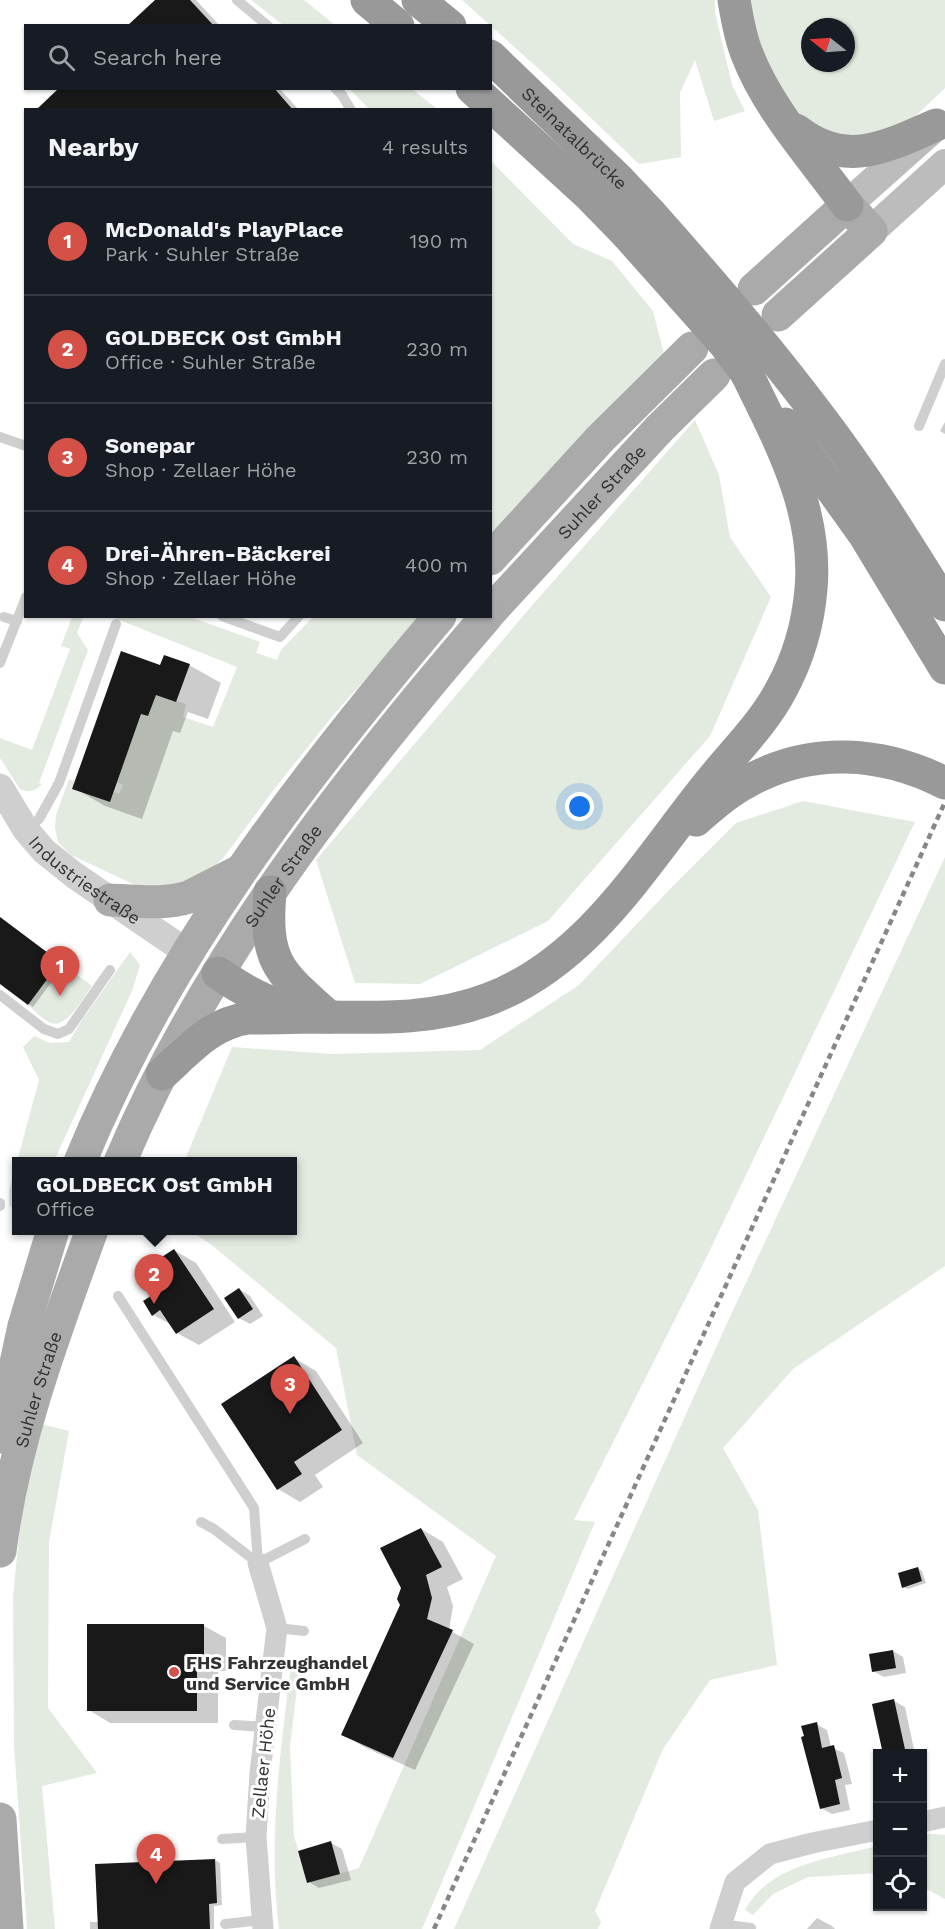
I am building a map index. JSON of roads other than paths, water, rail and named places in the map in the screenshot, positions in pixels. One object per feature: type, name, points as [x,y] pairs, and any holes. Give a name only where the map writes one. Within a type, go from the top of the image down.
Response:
[{"type":"highway","points":[[367,0],[396,24]]},
{"type":"highway","points":[[418,0],[448,24]]},
{"type":"highway","points":[[441,0],[461,24]]},
{"type":"highway","points":[[734,0],[747,54],[769,98],[847,205]]},
{"type":"highway","name":"Steinatalbrücke","points":[[493,59],[612,173],[639,224]]},
{"type":"highway","points":[[474,90],[588,194],[639,224],[731,304],[817,413],[886,511],[945,605]]},
{"type":"highway","points":[[788,124],[818,145],[843,152],[861,152],[878,149],[941,121]]},
{"type":"highway","points":[[639,224],[724,343],[807,452],[864,534],[945,668]]},
{"type":"highway","points":[[162,1074],[209,1032],[234,1020],[329,1017],[375,1019],[433,1014],[466,1007],[508,991],[530,979],[570,949],[640,873],[722,798],[780,692],[798,653],[804,634],[812,588],[810,531],[801,494],[785,453],[747,374]]},
{"type":"highway","points":[[736,772],[762,774],[804,760],[849,756],[893,762],[928,774],[945,783]]},
{"type":"highway","points":[[270,892],[269,938],[275,958],[295,986],[329,1017]]},
{"type":"highway","points":[[218,973],[247,992],[267,1001],[329,1017]]},
{"type":"main road","points":[[754,289],[941,121]]},
{"type":"main road","points":[[778,315],[871,231],[938,175]]},
{"type":"main road","points":[[847,205],[871,231]]},
{"type":"main road","name":"Suhler Straße","points":[[492,557],[600,439],[692,348]]},
{"type":"main road","name":"Suhler Straße","points":[[492,610],[660,428],[714,375]]},
{"type":"main road","name":"Suhler Straße","points":[[82,1157],[139,1037],[188,952],[243,869],[318,766],[438,618]]},
{"type":"main road","name":"Suhler Straße","points":[[122,1157],[189,1022],[270,892],[396,726],[485,618]]},
{"type":"main road","points":[[110,900],[156,902],[181,900],[243,869]]},
{"type":"main road","points":[[188,952],[218,973]]},
{"type":"main road","name":"Suhler Straße","points":[[0,1437],[24,1326],[51,1235]]},
{"type":"main road","name":"Suhler Straße","points":[[0,1551],[4,1518],[27,1420],[90,1235]]},
{"type":"main road","points":[[0,1819],[7,1929]]},
{"type":"street","name":"Industriestraße","points":[[0,787],[16,820],[44,851],[110,900],[188,952]]},
{"type":"street","name":"Zellaer Höhe","points":[[258,1563],[277,1628],[260,1773],[256,1837],[262,1925]]},
{"type":"street","points":[[927,1821],[945,1817]]},
{"type":"street","points":[[720,1927],[735,1882],[754,1859],[866,1829]]},
{"type":"lane","points":[[237,0],[266,24]]},
{"type":"lane","points":[[337,90],[350,108]]},
{"type":"lane","points":[[919,426],[945,364]]},
{"type":"lane","points":[[0,438],[24,445]]},
{"type":"lane","points":[[0,663],[24,605]]},
{"type":"lane","points":[[4,616],[17,621]]},
{"type":"lane","points":[[228,618],[280,637],[297,618]]},
{"type":"lane","points":[[16,820],[39,819],[59,783],[116,624]]},
{"type":"lane","points":[[0,995],[44,1029],[58,1034],[69,1029],[110,970]]},
{"type":"lane","points":[[118,1296],[254,1508],[258,1563]]},
{"type":"lane","points":[[201,1522],[214,1529],[258,1563]]},
{"type":"lane","points":[[258,1563],[305,1539]]},
{"type":"lane","points":[[277,1628],[304,1631]]},
{"type":"lane","points":[[234,1725],[266,1727]]},
{"type":"lane","points":[[222,1839],[256,1837]]},
{"type":"lane","points":[[225,1924],[262,1925]]},
{"type":"lane","points":[[720,1927],[751,1928]]},
{"type":"railway","points":[[434,1929],[945,802]]},
{"type":"place","name":"McDonald's PlayPlace","points":[[60,996]]},
{"type":"place","name":"GOLDBECK Ost GmbH","points":[[154,1304]]},
{"type":"place","name":"Sonepar","points":[[290,1414]]},
{"type":"place","name":"FHS Fahrzeughandel und Service GmbH","points":[[174,1672]]},
{"type":"place","name":"Drei-Ähren-Bäckerei","points":[[156,1884]]}]
